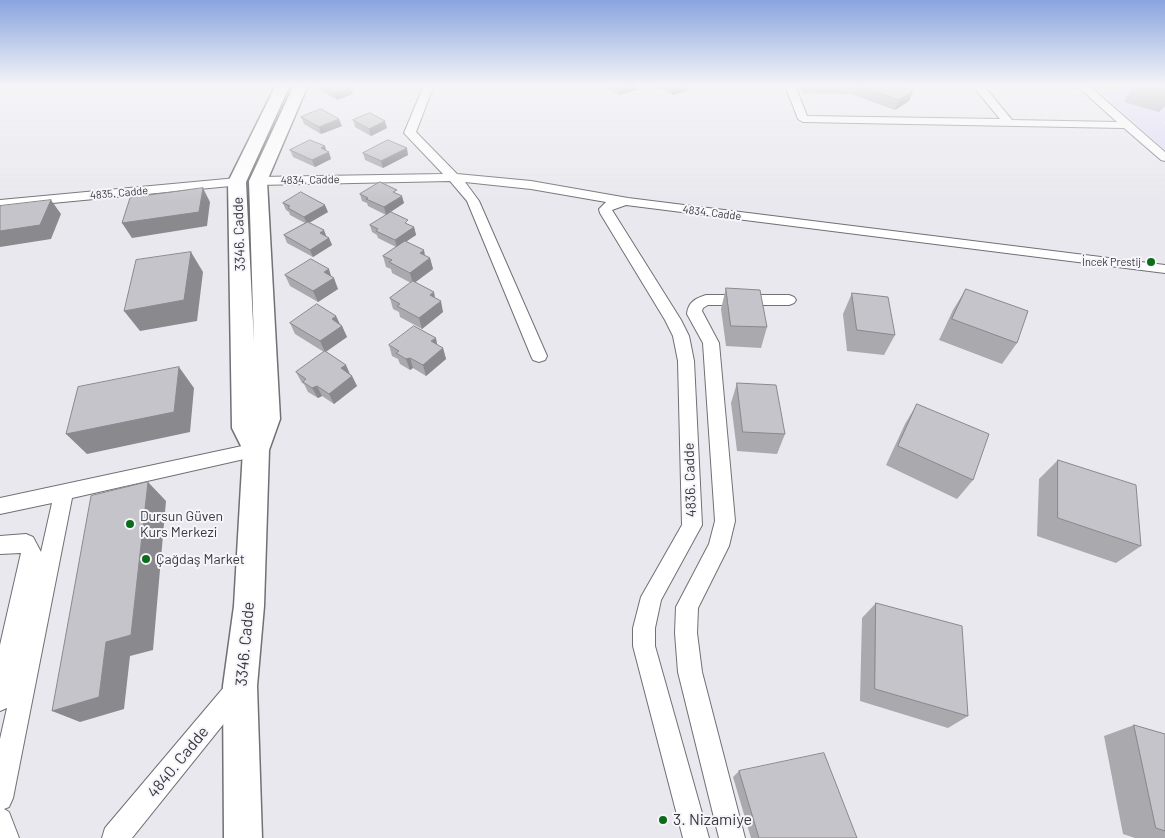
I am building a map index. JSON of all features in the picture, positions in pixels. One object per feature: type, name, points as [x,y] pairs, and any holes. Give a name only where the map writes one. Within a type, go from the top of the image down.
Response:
[{"type":"street","name":"3346. Cadde","points":[[243,838],[240,686],[249,606],[256,450],[245,428],[248,181],[269,124]]},
{"type":"street","name":"3346. Cadde","points":[[248,181],[280,124]]},
{"type":"street","points":[[414,124],[410,133],[453,177],[473,201],[539,356]]},
{"type":"street","points":[[1074,124],[1127,125],[1165,158]]},
{"type":"street","name":"4834. Cadde","points":[[248,181],[453,177],[531,185],[628,202],[1165,269]]},
{"type":"street","name":"4835. Cadde","points":[[0,204],[248,181]]},
{"type":"street","name":"4836. Cadde","points":[[628,202],[609,205],[606,213],[673,320],[681,336],[686,361],[692,525],[653,592],[644,615],[642,629],[644,646],[696,838]]},
{"type":"street","points":[[732,838],[690,672],[686,633],[687,607],[719,546],[726,521],[711,343],[694,309],[698,304],[706,300],[789,300]]},
{"type":"street","points":[[0,506],[256,450]]},
{"type":"street","points":[[0,798],[64,492]]},
{"type":"street","points":[[0,545],[26,543],[31,552],[0,698]]},
{"type":"street","name":"4840. Cadde","points":[[115,838],[240,686]]},
{"type":"street","points":[[0,821],[1,829],[6,838]]},
{"type":"shaded area","points":[[1136,124],[1164,124],[1165,150]]},
{"type":"building","points":[[314,124],[326,124],[319,127]]},
{"type":"building","points":[[360,124],[379,124],[369,129]]},
{"type":"building","points":[[310,140],[325,146],[321,148],[329,152],[312,160],[290,150]]},
{"type":"building","points":[[388,140],[407,148],[381,161],[363,153]]},
{"type":"building","points":[[380,182],[397,190],[393,192],[402,196],[384,207],[366,199],[368,198],[360,194]]},
{"type":"building","points":[[203,188],[199,212],[122,223],[130,198]]},
{"type":"building","points":[[301,192],[325,205],[304,217],[283,203]]},
{"type":"building","points":[[51,200],[40,225],[0,231],[0,206]]},
{"type":"building","points":[[391,212],[408,220],[405,223],[414,227],[395,240],[376,231],[378,229],[370,225]]},
{"type":"building","points":[[308,222],[324,230],[320,233],[329,238],[310,250],[284,235]]},
{"type":"building","points":[[405,241],[424,250],[420,253],[430,258],[410,273],[389,262],[392,260],[383,256]]},
{"type":"building","points":[[191,252],[184,300],[124,311],[136,260]]},
{"type":"building","points":[[311,259],[329,269],[324,272],[334,278],[313,291],[285,275]]},
{"type":"building","points":[[413,281],[434,292],[430,295],[441,301],[419,318],[397,306],[400,304],[390,298]]},
{"type":"building","points":[[726,288],[760,290],[767,327],[731,326]]},
{"type":"building","points":[[966,289],[1028,311],[1017,343],[952,319]]},
{"type":"building","points":[[852,293],[888,297],[895,335],[857,330]]},
{"type":"building","points":[[317,304],[336,316],[332,319],[342,326],[320,341],[290,323]]},
{"type":"building","points":[[414,326],[436,338],[431,341],[443,348],[423,365],[410,358],[406,359],[396,353],[399,351],[389,345]]},
{"type":"building","points":[[325,351],[346,365],[341,368],[352,376],[329,394],[317,386],[312,388],[303,382],[306,379],[296,372]]},
{"type":"building","points":[[179,367],[174,412],[66,434],[78,387]]},
{"type":"building","points":[[737,383],[776,385],[785,434],[743,432]]},
{"type":"building","points":[[917,404],[989,434],[973,480],[898,446]]},
{"type":"building","points":[[1058,460],[1136,485],[1141,546],[1058,518]]},
{"type":"building","points":[[148,482],[131,635],[106,642],[99,697],[52,711],[91,496]]},
{"type":"building","points":[[876,603],[962,626],[968,716],[875,689]]},
{"type":"building","points":[[1134,725],[1165,734],[1165,831],[1156,828]]},
{"type":"building","points":[[824,753],[857,838],[759,838],[739,771]]},
{"type":"place","name":"İncek Prestij","points":[[1151,262]]},
{"type":"place","name":"Dursun Güven Kurs Merkezi","points":[[130,524]]},
{"type":"place","name":"Çağdaş Market","points":[[146,559]]},
{"type":"place","name":"3. Nizamiye","points":[[663,820]]}]
